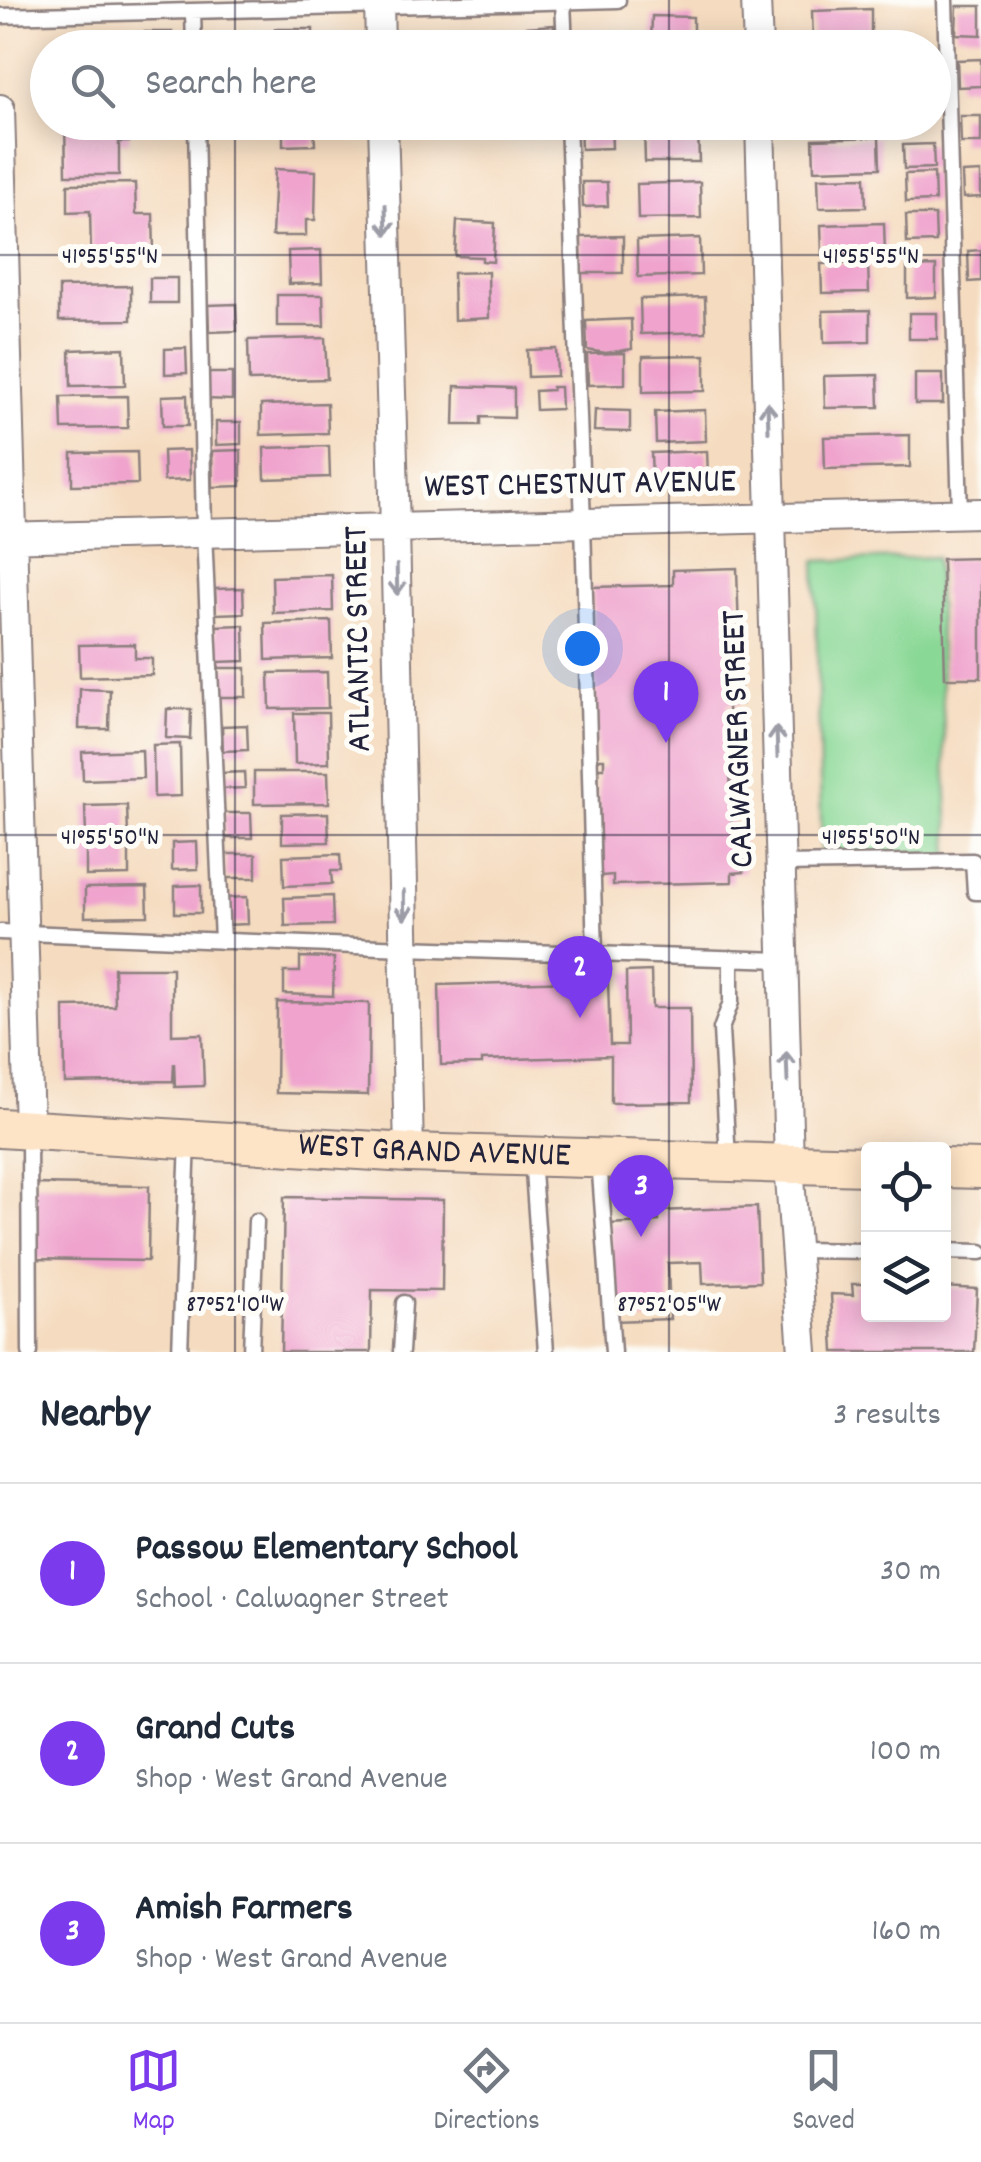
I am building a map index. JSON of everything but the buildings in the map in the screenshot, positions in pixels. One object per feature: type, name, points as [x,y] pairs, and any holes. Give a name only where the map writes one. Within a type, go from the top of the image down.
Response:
[{"type":"main road","name":"WEST GRAND AVENUE","points":[[15,1129],[410,1153],[861,1166]]},
{"type":"main road","points":[[951,1168],[981,1169]]},
{"type":"street","points":[[756,0],[757,30]]},
{"type":"street","points":[[379,3],[380,30]]},
{"type":"street","points":[[0,109],[15,1129]]},
{"type":"street","name":"ATLANTIC STREET","points":[[383,140],[410,1153]]},
{"type":"street","name":"CALWAGNER STREET","points":[[760,140],[790,1164],[804,1352]]},
{"type":"street","name":"WEST CHESTNUT AVENUE","points":[[6,538],[970,513]]},
{"type":"lane","points":[[0,16],[379,3],[618,0]]},
{"type":"lane","points":[[944,0],[946,30]]},
{"type":"lane","points":[[563,2],[564,30]]},
{"type":"lane","points":[[194,11],[194,30]]},
{"type":"lane","points":[[951,138],[970,513]]},
{"type":"lane","points":[[196,140],[204,532],[222,941]]},
{"type":"lane","points":[[569,140],[595,954]]},
{"type":"lane","points":[[781,864],[973,860],[975,892],[981,892]]},
{"type":"lane","points":[[12,932],[784,960]]},
{"type":"lane","points":[[728,1162],[721,1029],[731,1002],[731,958]]},
{"type":"lane","points":[[15,1129],[30,1352]]},
{"type":"lane","points":[[180,1352],[188,1140]]},
{"type":"lane","points":[[532,1157],[546,1352]]},
{"type":"lane","points":[[599,1159],[613,1352]]},
{"type":"lane","points":[[251,1352],[256,1221]]},
{"type":"lane","points":[[796,1250],[861,1251]]},
{"type":"lane","points":[[951,1252],[981,1252]]},
{"type":"lane","points":[[401,1352],[404,1303]]},
{"type":"green space","points":[[936,557],[950,861],[822,863],[815,561]]},
{"type":"place","name":"Passow Elementary School","points":[[666,743]]},
{"type":"place","name":"Grand Cuts","points":[[580,1018]]},
{"type":"place","name":"Amish Farmers","points":[[641,1237]]}]
